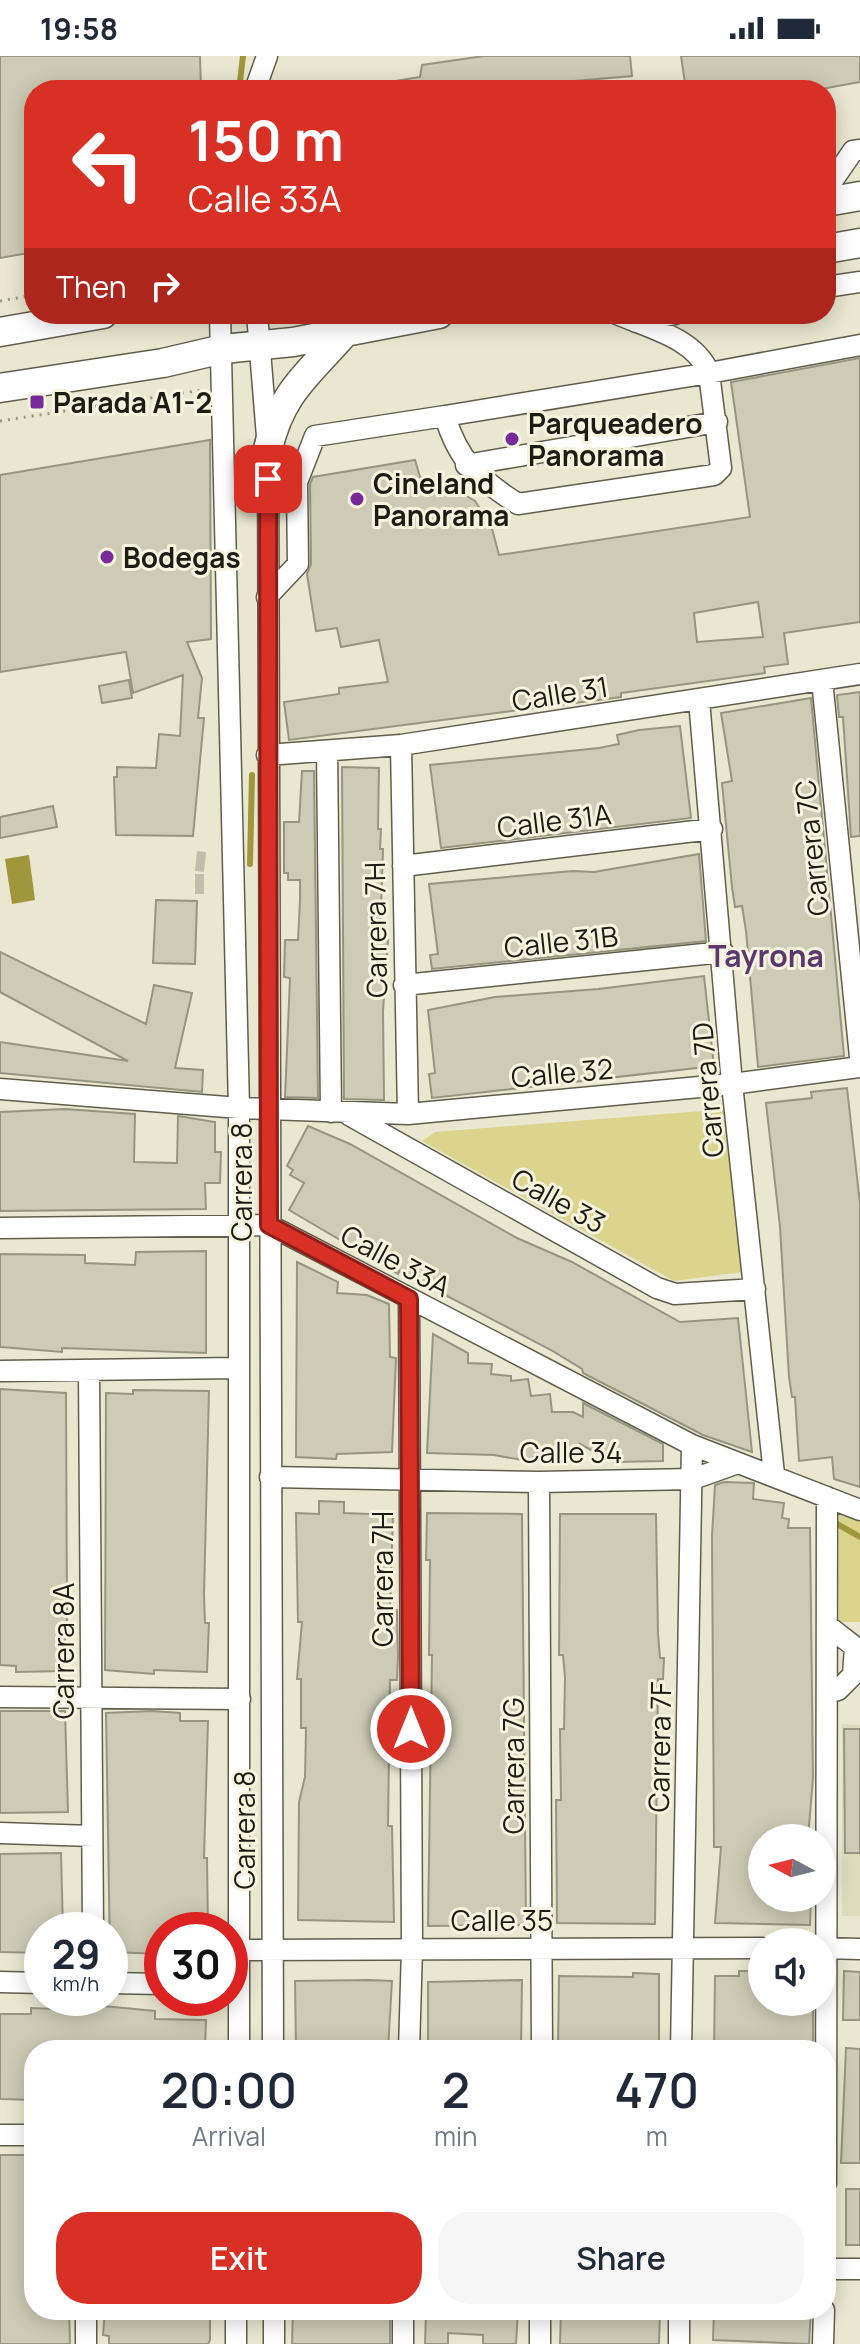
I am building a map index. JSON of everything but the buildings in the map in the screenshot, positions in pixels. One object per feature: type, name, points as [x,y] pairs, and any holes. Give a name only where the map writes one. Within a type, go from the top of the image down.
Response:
[{"type":"highway","points":[[836,200],[860,196]]},
{"type":"highway","points":[[836,247],[860,243]]},
{"type":"highway","points":[[0,332],[46,324]]},
{"type":"highway","points":[[0,388],[163,363],[223,349],[293,342],[382,324]]},
{"type":"highway","points":[[268,449],[278,416],[296,383],[347,330]]},
{"type":"street","points":[[259,80],[267,56]]},
{"type":"street","points":[[836,176],[853,151],[860,150]]},
{"type":"street","points":[[836,286],[860,282]]},
{"type":"street","name":"Carrera 8","points":[[221,324],[239,1108],[237,1368],[242,1912]]},
{"type":"street","name":"Carrera 8","points":[[258,324],[268,449],[273,2040]]},
{"type":"street","points":[[445,416],[454,446],[466,465],[518,504],[714,475],[721,468],[717,422],[705,362],[688,345],[640,324]]},
{"type":"street","points":[[267,597],[298,564],[297,482],[315,436],[709,373],[860,345]]},
{"type":"street","points":[[466,465],[717,422]]},
{"type":"street","name":"Calle 31","points":[[267,755],[401,745],[860,674]]},
{"type":"street","name":"Carrera 7C","points":[[822,680],[860,1057]]},
{"type":"street","name":"Carrera 7D","points":[[699,700],[732,1084],[774,1474]]},
{"type":"street","name":"Carrera 7H","points":[[401,745],[408,1114]]},
{"type":"street","points":[[327,751],[338,1113]]},
{"type":"street","name":"Calle 31A","points":[[403,866],[712,829]]},
{"type":"street","name":"Calle 31B","points":[[404,985],[723,952]]},
{"type":"street","name":"Calle 32","points":[[269,1109],[408,1114],[732,1084],[860,1067]]},
{"type":"street","points":[[0,1089],[269,1109]]},
{"type":"street","name":"Calle 33","points":[[338,1113],[657,1288],[675,1294],[755,1289]]},
{"type":"street","name":"Calle 33A","points":[[0,1228],[269,1225],[692,1445],[738,1463]]},
{"type":"street","name":"Carrera 7H","points":[[409,1299],[412,1948],[409,2040]]},
{"type":"street","points":[[0,1371],[237,1368]]},
{"type":"street","name":"Carrera 8A","points":[[89,1371],[93,1912]]},
{"type":"street","name":"Carrera 7F","points":[[681,2040],[692,1445]]},
{"type":"street","points":[[738,1463],[774,1474],[860,1510]]},
{"type":"street","name":"Calle 34","points":[[270,1477],[539,1482],[693,1479],[738,1463]]},
{"type":"street","name":"Carrera 7G","points":[[539,1482],[542,2040]]},
{"type":"street","points":[[825,1928],[827,1497]]},
{"type":"street","points":[[0,1697],[240,1699]]},
{"type":"street","points":[[0,1833],[92,1836]]},
{"type":"street","name":"Calle 35","points":[[248,1950],[748,1948]]},
{"type":"street","points":[[836,1948],[860,1949]]},
{"type":"street","points":[[0,1982],[24,1983]]},
{"type":"street","points":[[248,1984],[272,1985]]},
{"type":"street","name":"Carrera 8","points":[[237,2016],[239,2040]]},
{"type":"street","points":[[825,2016],[825,2040]]},
{"type":"street","points":[[0,2135],[24,2135]]},
{"type":"street","points":[[836,2269],[860,2269]]},
{"type":"street","points":[[86,2320],[86,2344]]},
{"type":"street","points":[[236,2320],[236,2344]]},
{"type":"street","points":[[274,2320],[274,2344]]},
{"type":"street","points":[[403,2320],[403,2344]]},
{"type":"street","points":[[540,2320],[540,2344]]},
{"type":"street","points":[[679,2320],[679,2344]]},
{"type":"street","points":[[823,2344],[824,2320]]},
{"type":"path","points":[[0,301],[24,297]]},
{"type":"path","points":[[0,421],[207,389]]},
{"type":"shaded area","points":[[29,855],[35,900],[12,904],[5,859]]},
{"type":"shaded area","points":[[728,1109],[743,1272],[674,1281],[422,1141],[435,1132]]},
{"type":"shaded area","points":[[839,1515],[860,1521],[860,1622],[839,1622]]},
{"type":"shaded area","points":[[842,1724],[860,1725],[860,1916],[842,1916]]},
{"type":"waterway","points":[[240,80],[243,56]]},
{"type":"waterway","points":[[250,864],[252,775]]},
{"type":"waterway","points":[[832,1521],[860,1537]]},
{"type":"tunnel","points":[[196,861],[205,862]]},
{"type":"tunnel","points":[[195,884],[204,884]]},
{"type":"place","name":"Parada A1-2","points":[[37,402]]},
{"type":"place","name":"Parqueadero Panorama","points":[[512,439]]},
{"type":"place","name":"Cineland Panorama","points":[[357,499]]},
{"type":"place","name":"Bodegas","points":[[107,557]]},
{"type":"district","name":"Tayrona","points":[[766,955]]},
{"type":"route","points":[[268,479],[269,1225],[409,1299],[411,1729]]}]
